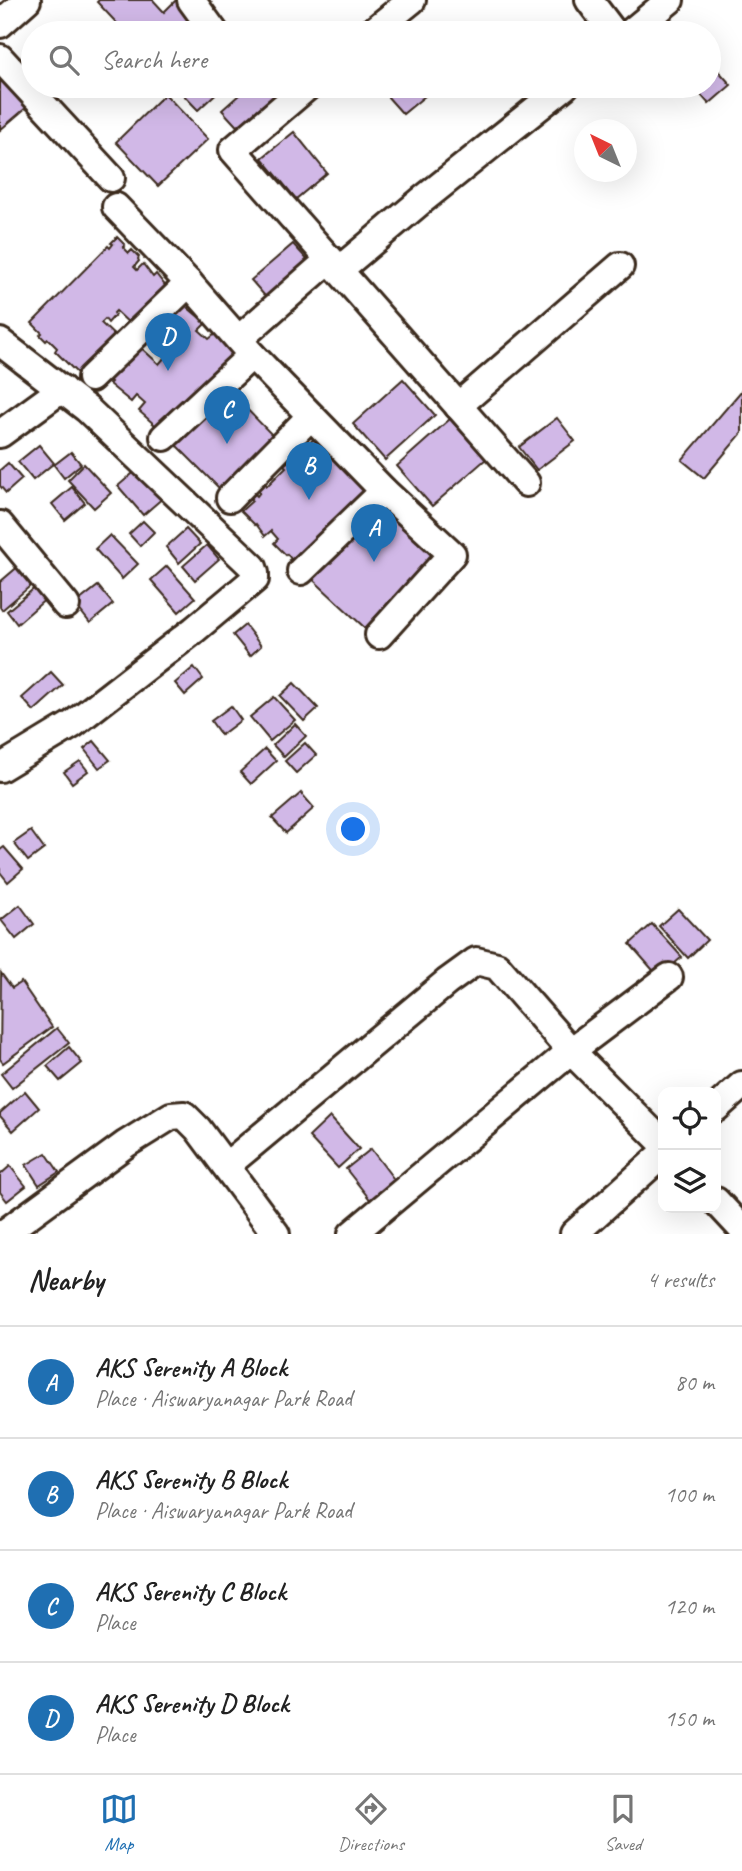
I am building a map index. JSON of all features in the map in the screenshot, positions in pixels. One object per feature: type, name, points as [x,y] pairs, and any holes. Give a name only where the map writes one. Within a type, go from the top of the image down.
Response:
[{"type":"street","points":[[0,24],[27,0]]},
{"type":"street","points":[[191,0],[206,21]]},
{"type":"street","points":[[386,21],[412,0]]},
{"type":"street","points":[[589,0],[605,21]]},
{"type":"street","points":[[645,21],[670,0]]},
{"type":"street","points":[[0,58],[21,81]]},
{"type":"street","points":[[37,98],[111,178]]},
{"type":"street","points":[[293,98],[233,150],[526,483]]},
{"type":"street","points":[[164,437],[245,347],[335,265],[421,201],[550,98]]},
{"type":"street","points":[[116,207],[311,416],[384,491],[452,554],[379,635]]},
{"type":"street","points":[[458,406],[620,266]]},
{"type":"street","points":[[90,378],[189,283]]},
{"type":"street","points":[[0,342],[87,409],[256,573],[255,579],[73,724],[0,768]]},
{"type":"street","points":[[0,434],[62,389]]},
{"type":"street","points":[[230,498],[311,416]]},
{"type":"street","points":[[301,571],[384,491]]},
{"type":"street","points":[[0,525],[66,605]]},
{"type":"street","points":[[226,1166],[447,982],[476,961],[497,966],[571,1051],[658,1138]]},
{"type":"street","points":[[352,1234],[571,1051],[670,977]]},
{"type":"street","points":[[721,1104],[742,1085]]},
{"type":"street","points":[[4,1234],[127,1144],[171,1116],[184,1115],[198,1129],[276,1234]]},
{"type":"street","points":[[574,1234],[658,1158]]},
{"type":"street","points":[[721,1206],[742,1229]]},
{"type":"building","points":[[153,0],[164,12],[178,0],[198,21],[115,21],[97,2]]},
{"type":"building","points":[[721,74],[731,85],[721,94]]},
{"type":"building","points":[[0,75],[27,107],[0,130]]},
{"type":"building","points":[[161,98],[169,98],[208,139],[158,186],[116,142]]},
{"type":"building","points":[[186,98],[211,98],[198,110]]},
{"type":"building","points":[[236,98],[279,100],[243,133],[222,110]]},
{"type":"building","points":[[389,98],[423,98],[403,114]]},
{"type":"building","points":[[704,98],[716,98],[709,104]]},
{"type":"building","points":[[294,132],[327,173],[296,199],[262,158]]},
{"type":"building","points":[[117,237],[129,253],[132,250],[139,257],[134,267],[137,270],[143,264],[153,277],[156,274],[167,288],[131,325],[116,311],[108,323],[105,319],[101,323],[119,340],[84,372],[81,369],[77,373],[32,323],[108,246],[110,248]]},
{"type":"building","points":[[293,244],[313,266],[271,303],[251,280]]},
{"type":"building","points":[[184,301],[190,307],[188,308],[206,323],[199,330],[209,339],[215,334],[237,356],[163,432],[139,411],[145,404],[136,396],[131,402],[109,384],[111,382],[107,378],[137,344],[159,364],[172,349],[151,329]]},
{"type":"building","points":[[403,379],[435,415],[385,460],[353,424]]},
{"type":"building","points":[[742,390],[742,433],[704,478],[682,460]]},
{"type":"building","points":[[229,391],[280,443],[227,496],[175,444]]},
{"type":"building","points":[[557,418],[575,441],[537,470],[519,447]]},
{"type":"building","points":[[450,419],[486,459],[432,506],[397,466]]},
{"type":"building","points":[[319,433],[342,460],[338,464],[346,472],[350,468],[372,490],[296,567],[287,554],[274,543],[278,539],[271,531],[265,536],[241,511],[252,501],[250,499],[255,494],[257,496],[260,492],[258,490],[265,483],[267,486],[286,467],[284,465]]},
{"type":"building","points":[[39,445],[54,463],[33,480],[18,462]]},
{"type":"building","points":[[71,452],[81,464],[64,478],[54,465]]},
{"type":"building","points":[[8,463],[22,479],[6,493],[0,486],[0,470]]},
{"type":"building","points":[[84,464],[111,493],[94,508],[68,480]]},
{"type":"building","points":[[139,468],[164,497],[143,515],[118,486]]},
{"type":"building","points":[[72,487],[85,503],[65,520],[52,504]]},
{"type":"building","points":[[383,496],[440,550],[365,628],[308,575]]},
{"type":"building","points":[[143,521],[154,532],[140,546],[129,534]]},
{"type":"building","points":[[186,529],[200,544],[179,563],[166,547]]},
{"type":"building","points":[[110,535],[138,564],[122,579],[95,549]]},
{"type":"building","points":[[207,545],[219,559],[195,580],[183,566]]},
{"type":"building","points":[[20,565],[35,582],[2,610],[0,582]]},
{"type":"building","points":[[167,566],[195,598],[179,612],[151,580]]},
{"type":"building","points":[[37,586],[47,598],[17,624],[7,611]]},
{"type":"building","points":[[98,586],[113,604],[90,623],[75,604]]},
{"type":"building","points":[[245,625],[261,646],[250,656],[233,635]]},
{"type":"building","points":[[194,667],[203,679],[185,695],[175,683]]},
{"type":"building","points":[[51,672],[63,685],[34,711],[22,698]]},
{"type":"building","points":[[294,683],[318,708],[304,721],[280,696]]},
{"type":"building","points":[[274,697],[295,720],[270,741],[250,717]]},
{"type":"building","points":[[231,706],[241,720],[221,735],[211,721]]},
{"type":"building","points":[[295,724],[306,736],[284,757],[273,745]]},
{"type":"building","points":[[94,741],[110,760],[99,768],[84,749]]},
{"type":"building","points":[[305,743],[316,755],[296,773],[285,761]]},
{"type":"building","points":[[265,749],[276,761],[251,784],[240,772]]},
{"type":"building","points":[[80,761],[88,771],[72,783],[64,772]]},
{"type":"building","points":[[301,793],[314,808],[286,833],[272,818]]},
{"type":"building","points":[[31,831],[44,849],[28,861],[14,843]]},
{"type":"building","points":[[4,847],[23,869],[8,882],[0,872],[0,850]]},
{"type":"building","points":[[20,905],[34,924],[16,939],[1,920]]},
{"type":"building","points":[[678,909],[707,940],[688,958],[659,926]]},
{"type":"building","points":[[652,924],[682,957],[659,977],[630,944]]},
{"type":"building","points":[[1,973],[12,988],[21,982],[52,1027],[3,1063],[0,1059]]},
{"type":"building","points":[[57,1028],[69,1043],[12,1088],[1,1074]]},
{"type":"building","points":[[69,1047],[82,1063],[60,1081],[47,1066]]},
{"type":"building","points":[[25,1091],[39,1108],[13,1131],[0,1113]]},
{"type":"building","points":[[330,1117],[359,1149],[338,1168],[309,1137]]},
{"type":"building","points":[[371,1149],[396,1182],[372,1202],[346,1169]]},
{"type":"building","points":[[46,1153],[59,1172],[39,1185],[26,1165]]},
{"type":"building","points":[[10,1166],[26,1186],[7,1201],[0,1192],[0,1175]]},
{"type":"place","name":"AKS Serenity D Block","points":[[168,371]]},
{"type":"place","name":"AKS Serenity C Block","points":[[227,444]]},
{"type":"place","name":"AKS Serenity B Block","points":[[309,500]]},
{"type":"place","name":"AKS Serenity A Block","points":[[374,562]]}]
